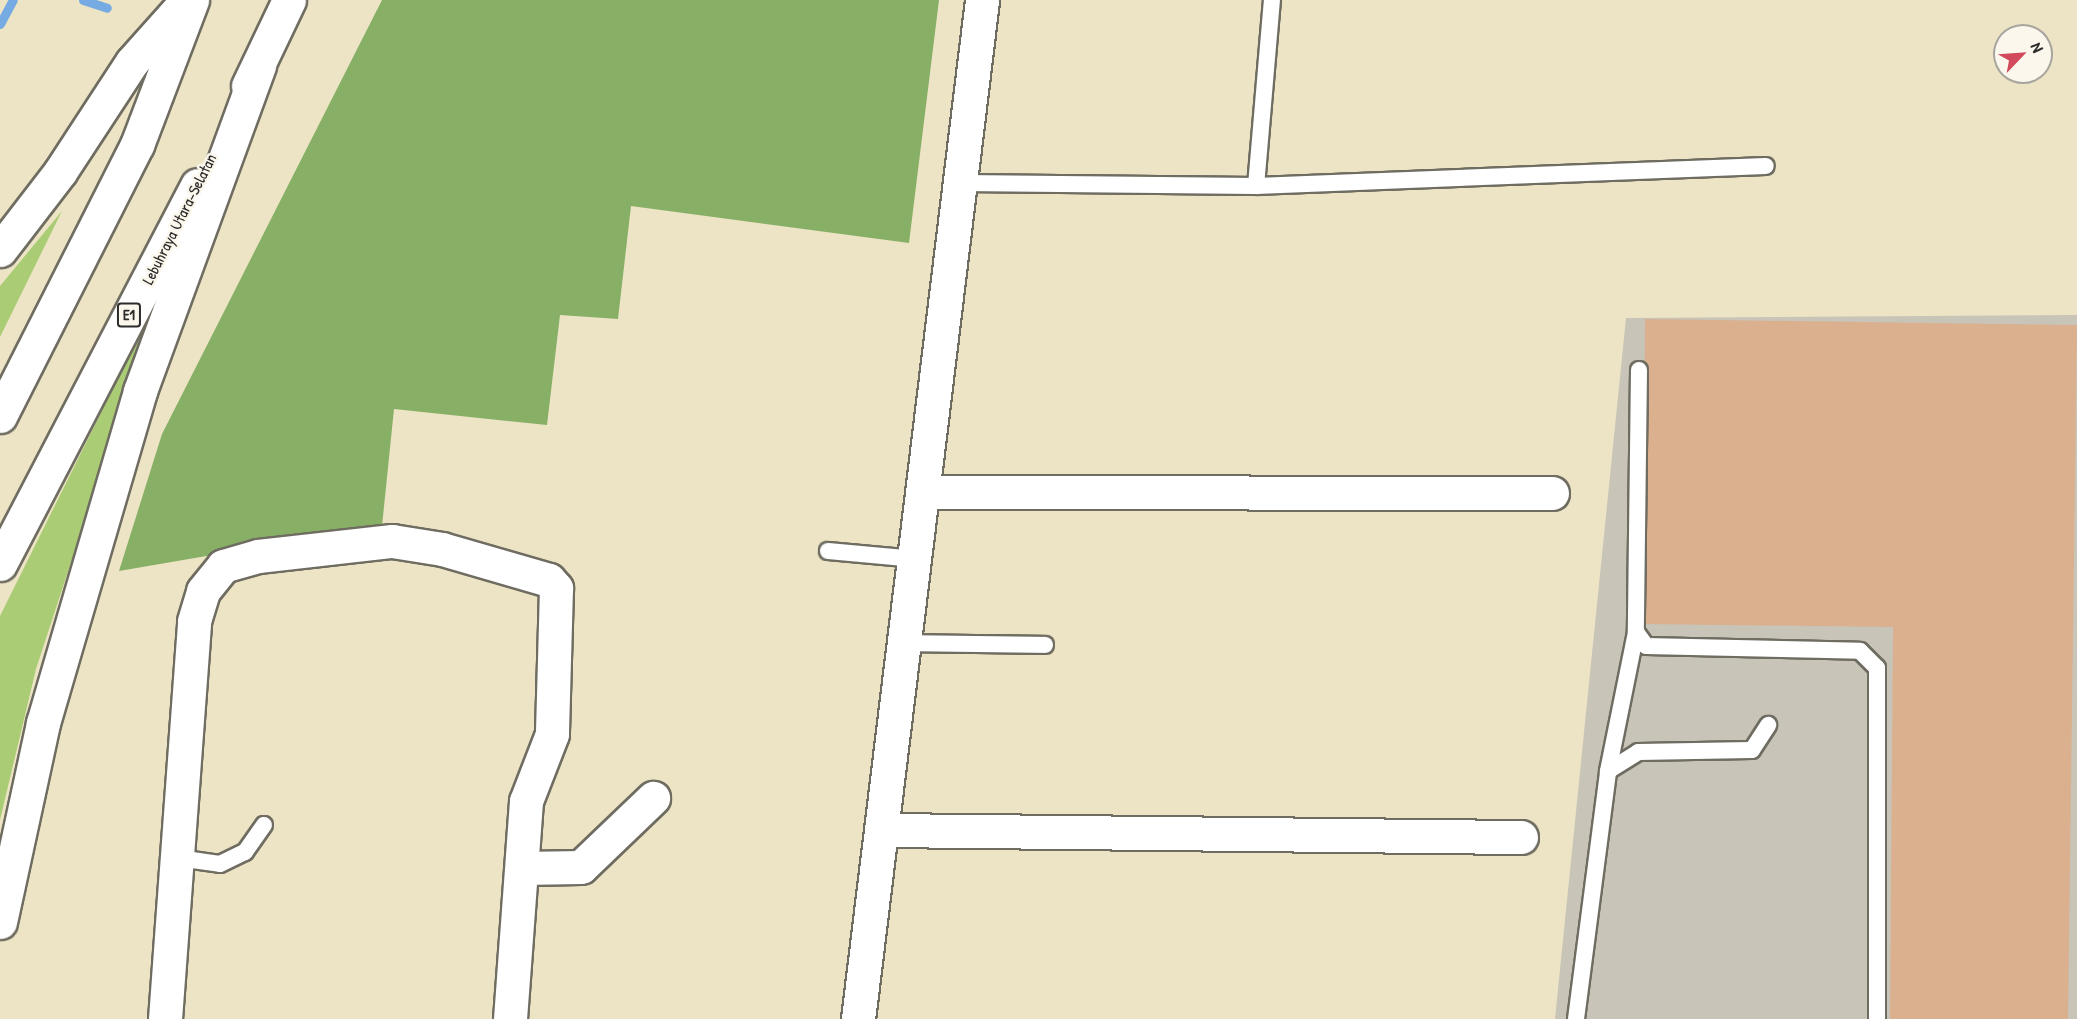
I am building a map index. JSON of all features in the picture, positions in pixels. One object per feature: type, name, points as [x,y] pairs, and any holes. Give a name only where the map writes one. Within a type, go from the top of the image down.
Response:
[{"type":"main road","points":[[0,250],[60,172],[132,62],[187,0]]},
{"type":"main road","points":[[0,416],[137,145],[192,0]]},
{"type":"main road","name":"Lebuhraya Utara–Selatan","points":[[0,564],[259,66],[289,0]]},
{"type":"main road","points":[[858,1019],[962,183],[982,0]]},
{"type":"main road","points":[[0,922],[43,723],[140,391],[259,66]]},
{"type":"main road","points":[[924,492],[1552,493]]},
{"type":"main road","points":[[165,1019],[194,621],[203,591],[223,566],[258,556],[392,541],[442,549],[554,583],[552,734],[526,801],[510,1019]]},
{"type":"main road","points":[[522,867],[581,867],[653,798]]},
{"type":"main road","points":[[883,830],[1521,837]]},
{"type":"lane","points":[[1257,186],[1272,0]]},
{"type":"lane","points":[[962,183],[1257,186],[1766,166]]},
{"type":"lane","points":[[1576,1019],[1608,771],[1636,632],[1639,370]]},
{"type":"lane","points":[[828,551],[916,560]]},
{"type":"lane","points":[[1636,632],[1646,646],[1860,651],[1877,668],[1877,1019]]},
{"type":"lane","points":[[906,643],[1045,645]]},
{"type":"lane","points":[[1608,771],[1638,752],[1752,750],[1768,725]]},
{"type":"lane","points":[[178,858],[220,864],[244,852],[264,825]]},
{"type":"shaded area","points":[[2077,315],[2077,1019],[1555,1019],[1626,318]]},
{"type":"green space","points":[[382,0],[939,0],[909,243],[631,206],[618,319],[560,315],[547,425],[394,409],[382,526],[119,571],[162,434]]},
{"type":"green space","points":[[62,211],[0,337],[0,286]]},
{"type":"green space","points":[[157,300],[36,669],[0,820],[0,616]]},
{"type":"building","points":[[1645,319],[2077,325],[2068,1019],[1890,1019],[1893,627],[1643,624]]},
{"type":"waterway","points":[[0,24],[13,0]]},
{"type":"waterway","points":[[83,0],[107,8]]}]
